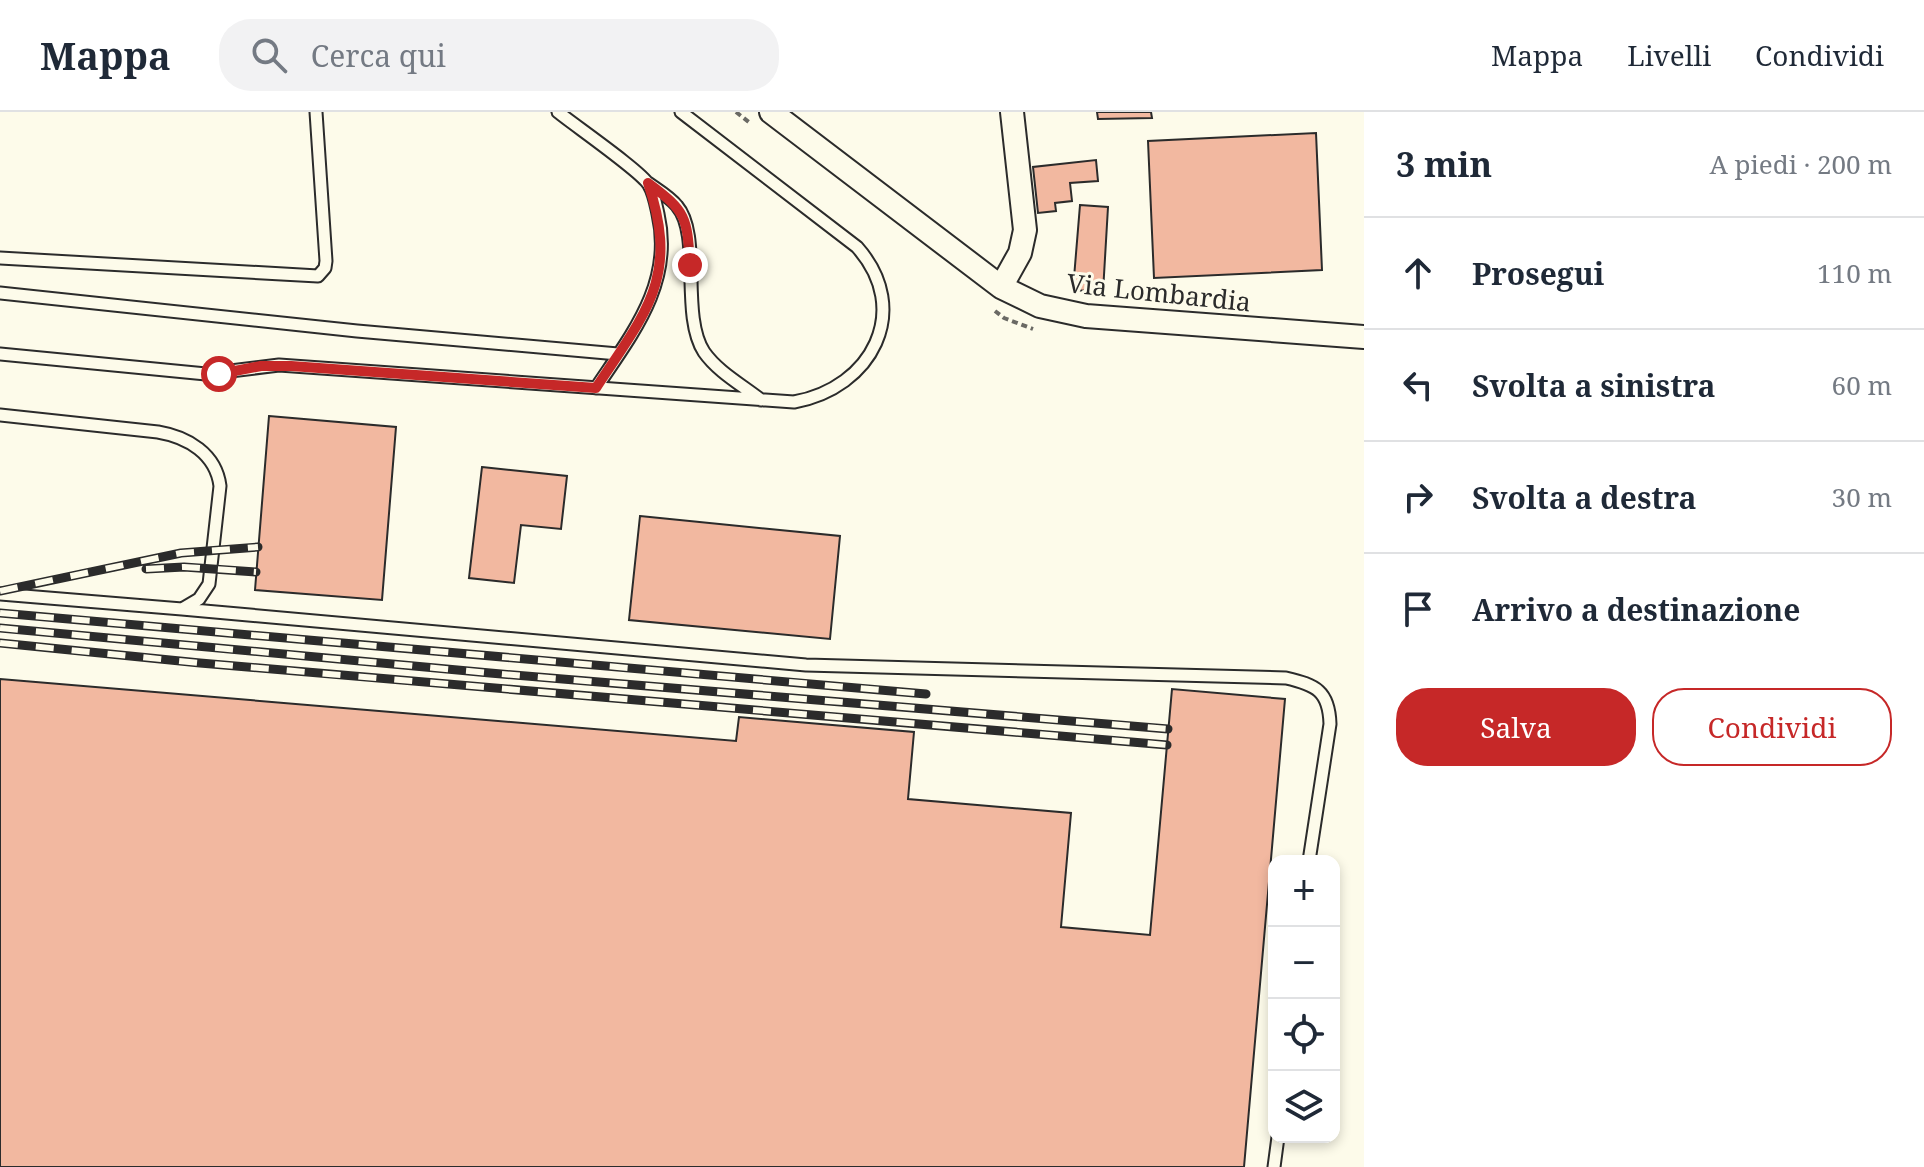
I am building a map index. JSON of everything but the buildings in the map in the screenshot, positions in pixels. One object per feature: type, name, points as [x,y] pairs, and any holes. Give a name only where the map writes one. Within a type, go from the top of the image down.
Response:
[{"type":"street","name":"Via Lombardia","points":[[771,112],[1001,287],[1040,306],[1086,316],[1364,337]]},
{"type":"street","points":[[1001,287],[1020,253],[1025,230],[1012,112]]},
{"type":"lane","points":[[0,258],[318,276],[325,268],[326,261],[316,112]]},
{"type":"lane","points":[[558,112],[670,200],[682,213],[689,248],[694,320],[703,350],[726,374],[762,400]]},
{"type":"lane","points":[[0,354],[206,374],[261,366],[291,366],[794,402],[811,399],[841,385],[854,374],[875,345],[884,310],[878,275],[857,247],[681,112]]},
{"type":"lane","points":[[596,388],[649,305],[661,264],[661,225],[648,183]]},
{"type":"lane","points":[[0,293],[357,331],[618,354]]},
{"type":"lane","points":[[0,415],[168,434],[186,441],[210,459],[219,476],[220,486],[209,584],[199,599],[182,609]]},
{"type":"lane","points":[[0,594],[806,665],[1286,678],[1307,683],[1322,693],[1329,706],[1330,724],[1310,855]]},
{"type":"lane","points":[[1274,1167],[1277,1143]]},
{"type":"railway","points":[[0,591],[181,553],[258,547]]},
{"type":"railway","points":[[146,569],[184,567],[256,572]]},
{"type":"railway","points":[[0,613],[926,694]]},
{"type":"railway","points":[[0,628],[490,673],[1168,729]]},
{"type":"railway","points":[[0,643],[200,663],[1167,745]]},
{"type":"route","points":[[219,374],[279,365],[596,388],[649,305],[658,279],[661,225],[648,183],[682,213],[690,265]]}]
